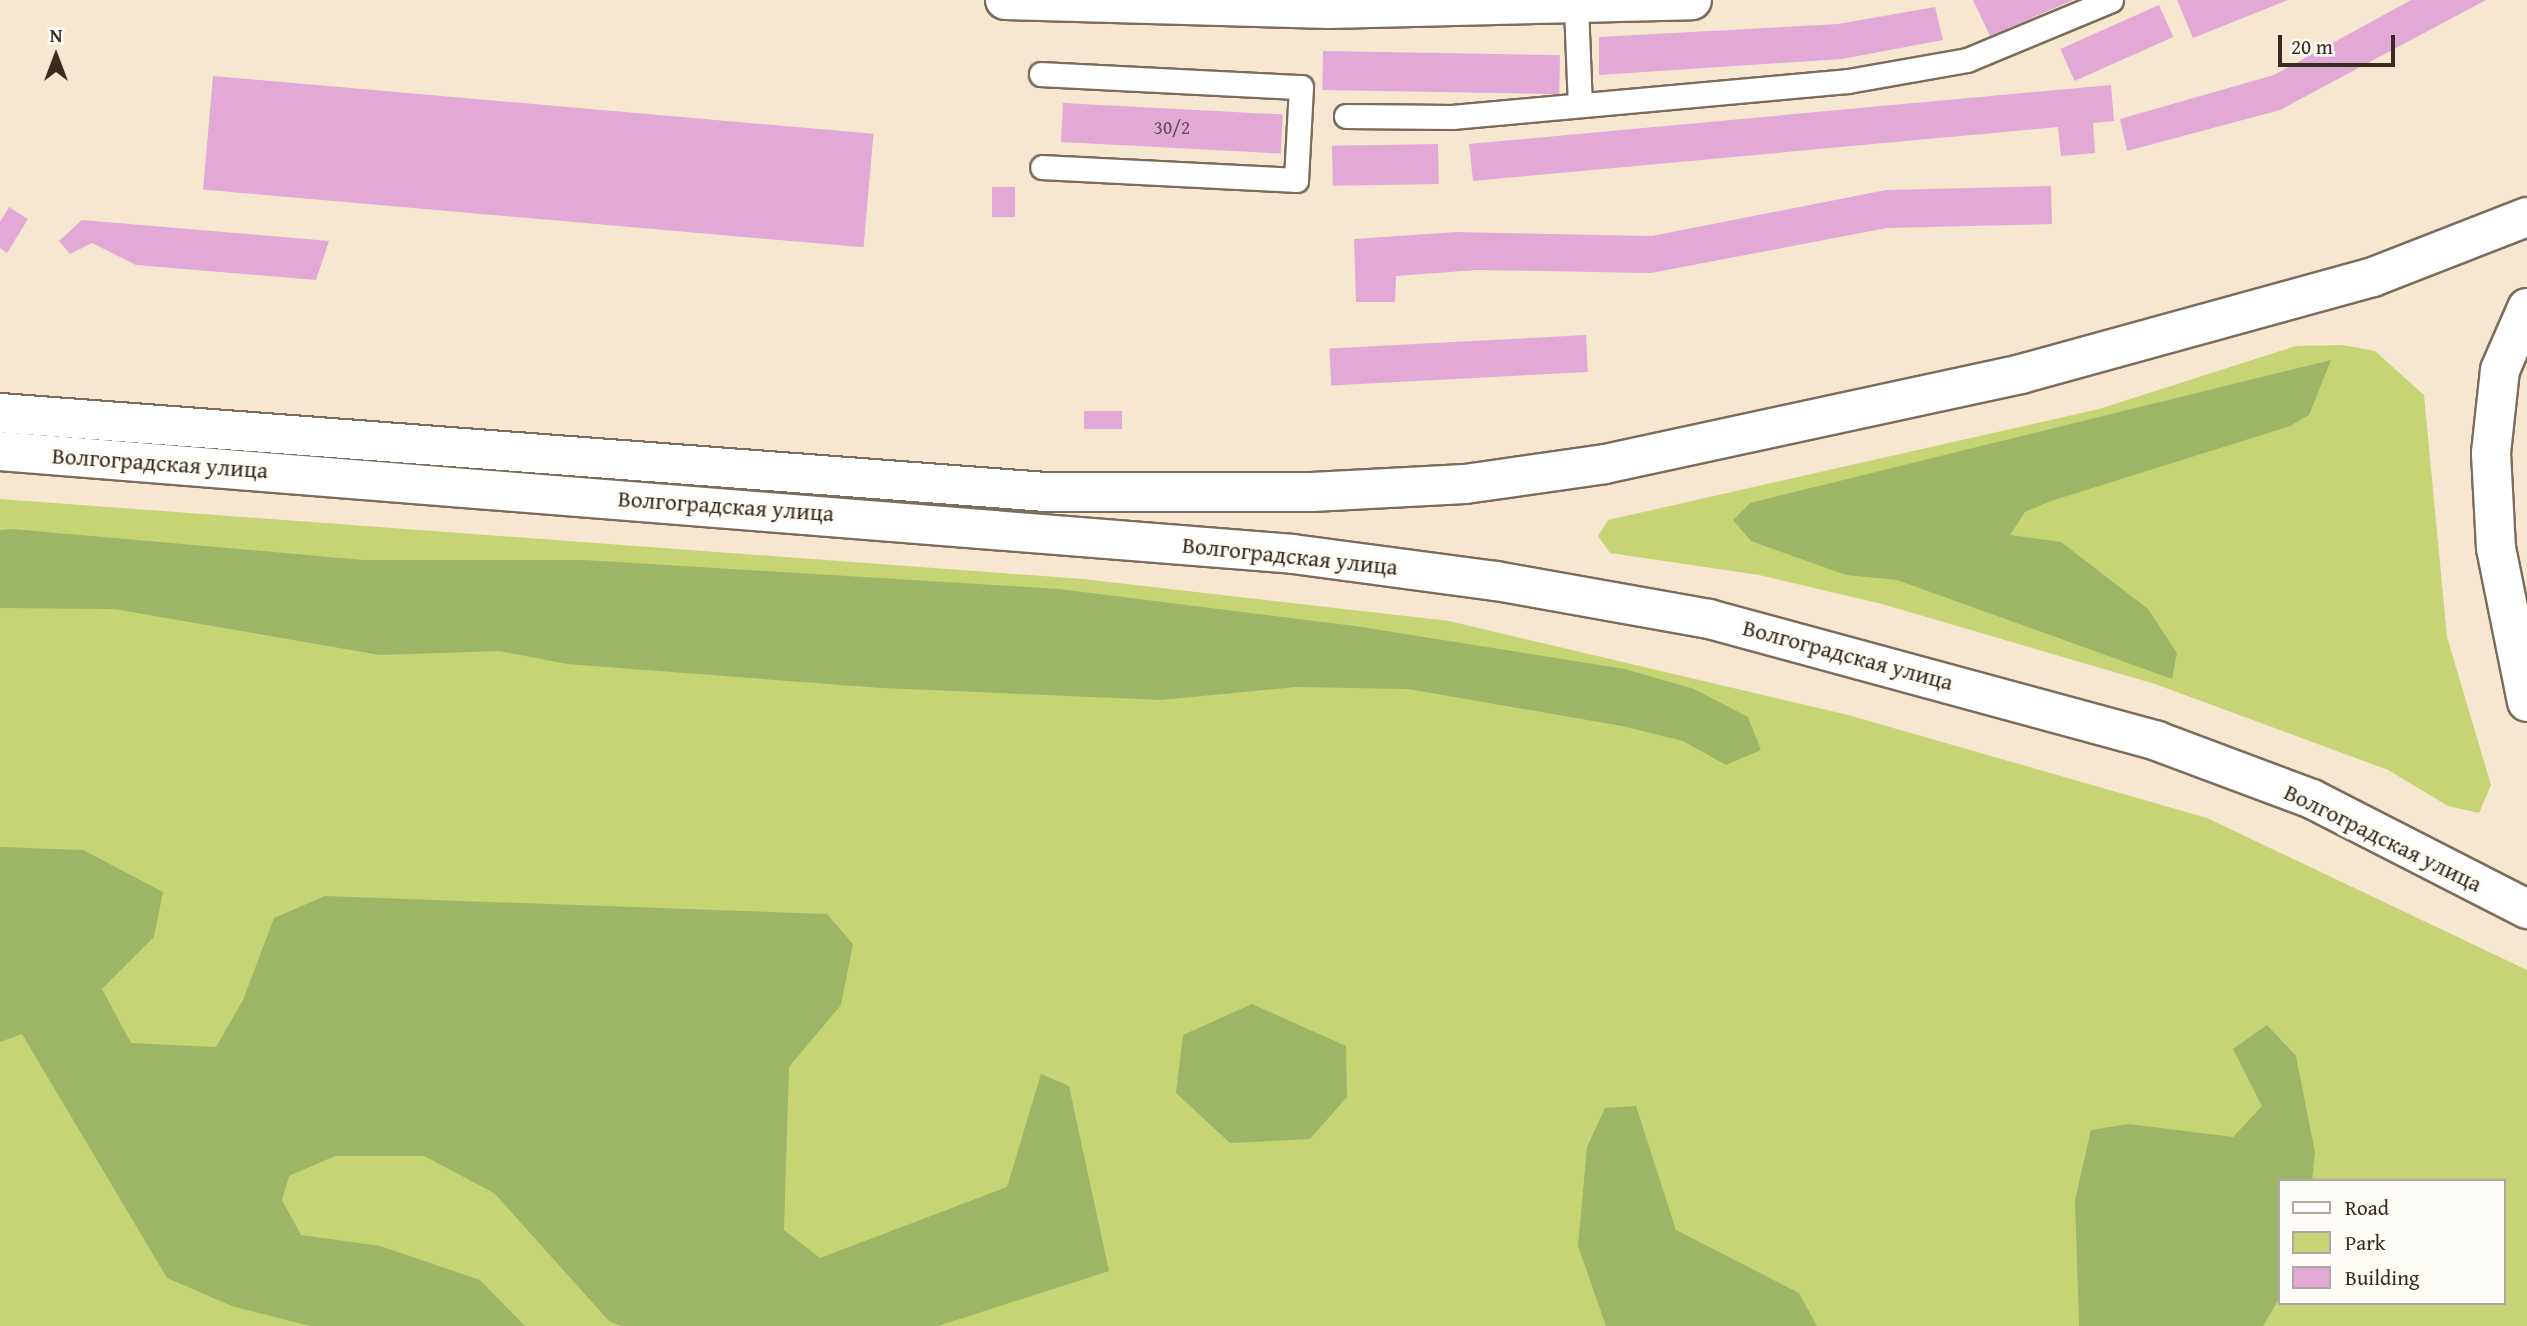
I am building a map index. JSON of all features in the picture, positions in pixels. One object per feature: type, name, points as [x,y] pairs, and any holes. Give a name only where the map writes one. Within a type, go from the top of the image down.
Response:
[{"type":"main road","points":[[1005,0],[1329,9],[1576,7],[1692,0]]},
{"type":"main road","name":"Волгоградская улица","points":[[0,413],[1047,492],[1298,493],[1465,484],[1605,464],[2021,374],[2373,277],[2527,217]]},
{"type":"main road","points":[[2527,307],[2500,370],[2491,453],[2496,548],[2527,702]]},
{"type":"main road","name":"Волгоградская улица","points":[[0,451],[1293,554],[1696,616],[2157,741],[2312,799],[2527,909]]},
{"type":"lane","points":[[1346,116],[1452,117],[1847,81],[1967,60],[2111,0]]},
{"type":"lane","points":[[1576,7],[1580,105]]},
{"type":"lane","points":[[1041,74],[1301,87],[1296,180],[1042,167]]},
{"type":"green space","points":[[2342,345],[2375,351],[2424,395],[2447,637],[2491,785],[2479,813],[2448,806],[2388,770],[2155,684],[1882,604],[1759,575],[1610,553],[1598,536],[1608,520],[2099,409],[2296,346]]},
{"type":"green space","points":[[2331,360],[2309,415],[2290,426],[2051,501],[2025,512],[2010,535],[2061,542],[2148,609],[2177,653],[2172,679],[1897,580],[1846,575],[1751,541],[1733,520],[1750,503]]},
{"type":"green space","points":[[0,499],[1083,579],[1449,621],[1848,715],[2207,818],[2527,970],[2527,1326],[0,1326]]},
{"type":"green space","points":[[0,530],[363,560],[584,560],[1059,589],[1355,626],[1625,669],[1694,689],[1748,717],[1761,750],[1726,765],[1683,741],[1622,726],[1408,689],[1296,687],[1161,700],[881,688],[567,664],[499,651],[380,655],[114,609],[0,608]]},
{"type":"green space","points":[[0,847],[83,850],[163,892],[154,937],[102,989],[131,1043],[216,1047],[243,1000],[274,918],[325,896],[827,914],[853,944],[841,1005],[789,1067],[784,1230],[820,1258],[1007,1187],[1041,1074],[1069,1086],[1109,1271],[938,1326],[621,1326],[609,1321],[494,1193],[424,1156],[335,1156],[289,1176],[282,1200],[301,1235],[380,1246],[480,1280],[525,1326],[310,1326],[232,1306],[167,1278],[22,1034],[0,1042]]},
{"type":"green space","points":[[1252,1004],[1346,1046],[1347,1097],[1310,1139],[1230,1143],[1176,1093],[1183,1035]]},
{"type":"green space","points":[[2267,1025],[2296,1056],[2315,1152],[2312,1179],[2278,1179],[2278,1300],[2263,1326],[2079,1326],[2075,1200],[2091,1130],[2128,1124],[2233,1137],[2262,1106],[2233,1049]]},
{"type":"green space","points":[[1636,1106],[1676,1230],[1799,1293],[1817,1326],[1606,1326],[1578,1246],[1587,1147],[1605,1108]]},
{"type":"building","points":[[1973,0],[2073,0],[1990,36]]},
{"type":"building","points":[[2177,0],[2288,0],[2193,38]]},
{"type":"building","points":[[2411,0],[2486,0],[2280,110],[2127,151],[2120,119],[2274,75]]},
{"type":"building","points":[[2159,5],[2173,37],[2075,81],[2060,49]]},
{"type":"building","points":[[1935,7],[1943,40],[1842,59],[1599,75],[1599,37],[1838,24]]},
{"type":"building","points":[[1323,51],[1560,55],[1559,94],[1322,90]]},
{"type":"building","points":[[213,76],[873,134],[864,247],[203,190]]},
{"type":"building","points":[[2111,85],[2114,121],[2093,123],[2095,153],[2061,156],[2058,127],[1473,181],[1469,144]]},
{"type":"building","points":[[1063,103],[1283,115],[1281,153],[1061,142]]},
{"type":"building","points":[[1438,144],[1439,184],[1333,186],[1332,146]]},
{"type":"building","points":[[2051,186],[2052,224],[1887,228],[1651,273],[1477,270],[1396,276],[1395,302],[1356,302],[1354,239],[1456,232],[1652,236],[1886,190]]},
{"type":"building","points":[[992,187],[1015,187],[1015,217],[992,217]]},
{"type":"building","points":[[9,207],[28,219],[7,253],[0,248],[0,222]]},
{"type":"building","points":[[82,220],[329,241],[316,280],[136,265],[92,243],[70,254],[59,241]]},
{"type":"building","points":[[1586,335],[1588,372],[1331,385],[1329,348]]},
{"type":"building","points":[[1084,411],[1122,411],[1122,429],[1084,429]]}]
